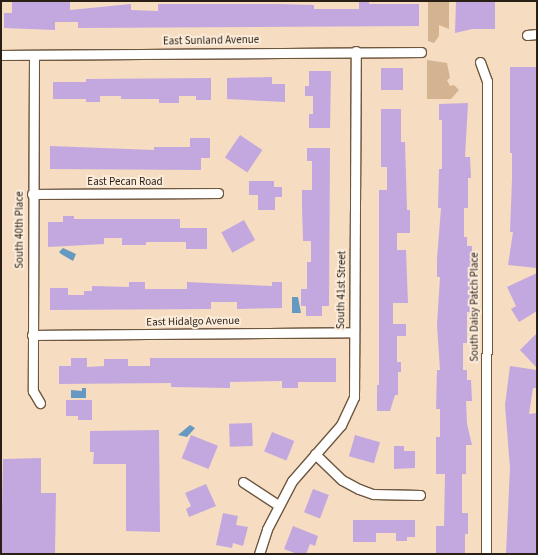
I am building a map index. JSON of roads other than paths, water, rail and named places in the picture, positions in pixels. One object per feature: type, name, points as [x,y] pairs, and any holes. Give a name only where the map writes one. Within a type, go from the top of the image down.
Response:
[{"type":"street","points":[[527,35],[537,34]]},
{"type":"street","name":"East Sunland Avenue","points":[[1,55],[356,51],[421,52]]},
{"type":"street","name":"South 41st Street","points":[[259,554],[278,505],[292,481],[341,426],[351,406],[354,396],[356,51]]},
{"type":"street","name":"South 40th Place","points":[[34,55],[32,335],[33,392],[40,403]]},
{"type":"street","name":"South Daisy Patch Place","points":[[480,62],[487,81],[486,554]]},
{"type":"street","name":"East Pecan Road","points":[[32,194],[218,193]]},
{"type":"street","name":"East Hidalgo Avenue","points":[[32,335],[354,332]]},
{"type":"street","points":[[315,454],[342,480],[360,489],[373,494],[420,495]]},
{"type":"street","points":[[243,482],[278,505]]},
{"type":"water","points":[[63,248],[76,254],[73,261],[59,252]]},
{"type":"water","points":[[292,297],[298,297],[301,313],[292,313]]},
{"type":"water","points":[[82,388],[86,388],[86,398],[71,398],[71,390],[82,391]]},
{"type":"water","points":[[190,425],[195,428],[187,437],[178,435]]}]
